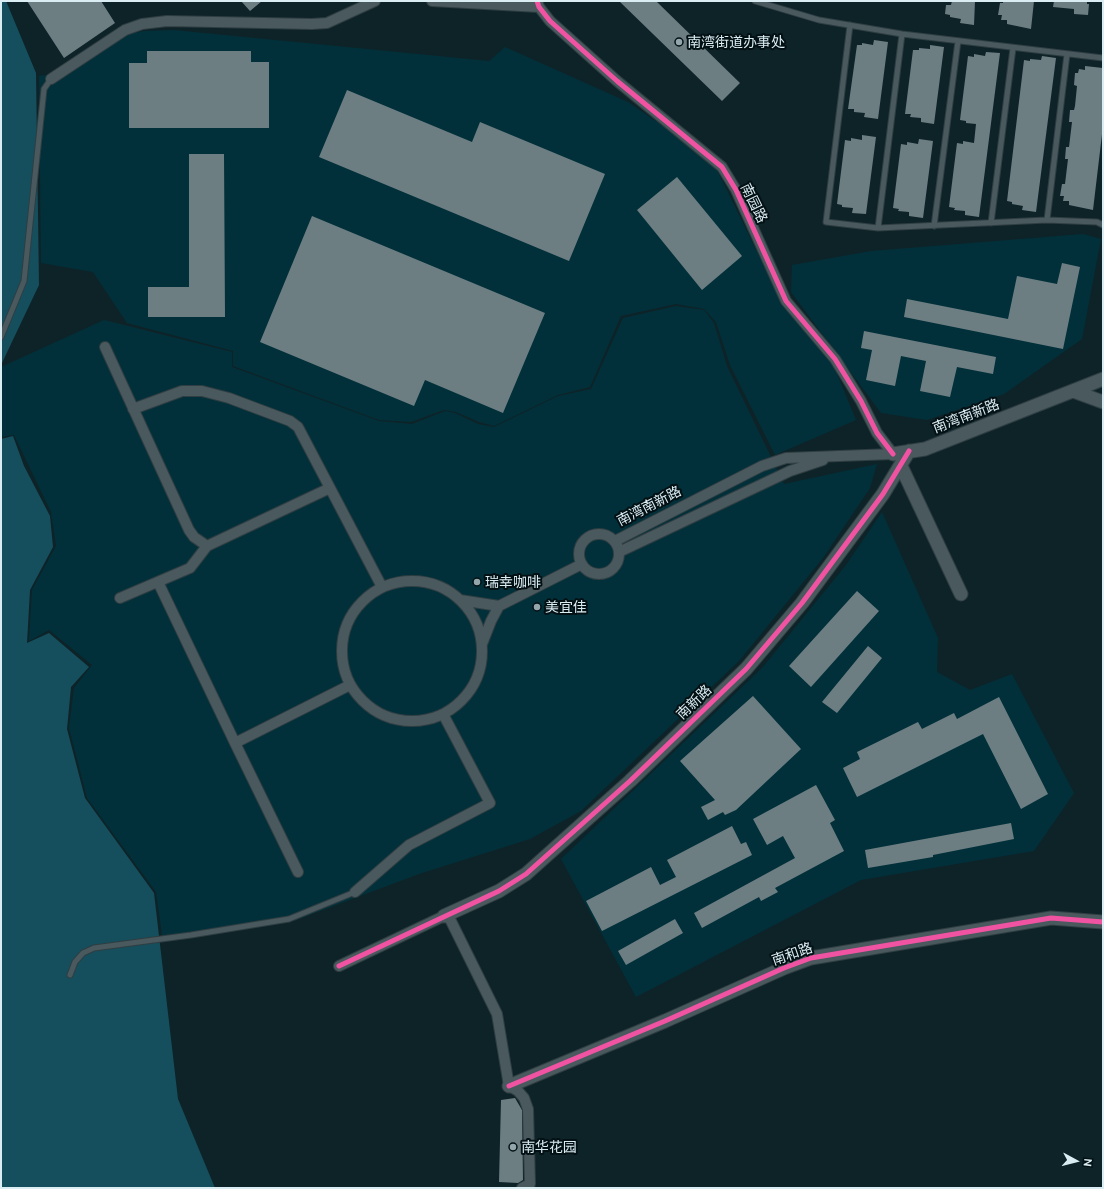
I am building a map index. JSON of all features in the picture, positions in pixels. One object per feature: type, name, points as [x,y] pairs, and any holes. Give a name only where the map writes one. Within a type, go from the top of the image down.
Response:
[{"type":"street","points":[[51,79],[125,30],[142,24],[167,21],[327,23],[375,1]]},
{"type":"street","points":[[432,1],[538,4]]},
{"type":"street","name":"南园路","points":[[538,4],[550,21],[617,81],[722,167],[736,190],[786,301],[835,359],[861,401],[877,433],[893,454]]},
{"type":"street","points":[[105,347],[189,530],[194,537],[207,546]]},
{"type":"street","name":"南湾南新路","points":[[615,541],[762,466],[786,458],[893,454],[925,449],[1103,379]]},
{"type":"street","points":[[133,409],[182,391],[202,391],[229,398],[290,421],[298,427],[382,587]]},
{"type":"street","points":[[1073,392],[1099,402]]},
{"type":"street","name":"南新路","points":[[446,915],[499,891],[526,874],[630,780],[746,669],[802,603],[883,494],[910,451]]},
{"type":"street","name":"南湾南新路","points":[[619,552],[790,471],[834,457]]},
{"type":"street","points":[[901,466],[961,594]]},
{"type":"street","points":[[120,598],[190,568],[207,546],[330,488]]},
{"type":"street","points":[[604,535],[615,541],[619,552],[617,564],[607,573],[596,574],[586,570],[582,564],[580,551],[586,540],[592,536],[604,535]]},
{"type":"street","points":[[482,644],[474,619],[460,600],[440,586],[423,581],[404,581],[382,587],[370,594],[358,606],[346,627],[342,648],[342,660],[350,685],[364,703],[375,711],[391,718],[408,722],[421,721],[444,714],[462,701],[475,682],[481,661],[482,644],[499,606],[582,564]]},
{"type":"street","points":[[158,582],[234,743],[298,872]]},
{"type":"street","points":[[460,600],[499,606]]},
{"type":"street","points":[[234,743],[350,685]]},
{"type":"street","points":[[355,892],[409,845],[490,803],[444,714]]},
{"type":"street","points":[[339,966],[446,915],[497,1014],[509,1086],[518,1091],[524,1098],[528,1109],[530,1184],[522,1188]]},
{"type":"street","name":"南和路","points":[[509,1086],[665,1021],[784,968],[811,958],[1052,918],[1103,922]]},
{"type":"lane","points":[[755,1],[819,20],[902,34],[1103,58]]},
{"type":"lane","points":[[850,25],[826,222],[878,228],[1046,220],[1097,222],[1103,225]]},
{"type":"lane","points":[[878,228],[902,34]]},
{"type":"lane","points":[[934,226],[958,41]]},
{"type":"lane","points":[[991,223],[1013,48]]},
{"type":"lane","points":[[1046,220],[1067,54]]},
{"type":"lane","points":[[1,336],[24,281],[44,90],[51,79]]},
{"type":"lane","points":[[70,975],[76,962],[83,953],[94,948],[191,935],[289,919],[355,892]]},
{"type":"shaded area","points":[[1,1],[6,1],[36,73],[39,285],[1,365]]},
{"type":"shaded area","points":[[174,30],[489,61],[505,47],[628,102],[663,126],[717,170],[783,305],[833,364],[856,420],[775,455],[730,365],[716,322],[704,309],[676,304],[621,316],[590,387],[558,395],[494,426],[479,422],[456,412],[444,410],[411,422],[379,420],[233,366],[233,351],[127,323],[93,272],[41,263],[39,76],[72,71],[128,34],[144,31]]},
{"type":"shaded area","points":[[1083,234],[1101,239],[1082,339],[1004,394],[927,420],[881,413],[791,292],[792,265],[871,251]]},
{"type":"shaded area","points":[[676,306],[704,310],[714,323],[727,366],[784,484],[877,464],[870,488],[823,558],[739,661],[581,811],[530,839],[419,874],[291,922],[163,942],[156,892],[87,798],[69,728],[74,688],[92,665],[49,630],[29,641],[32,590],[56,546],[51,512],[14,435],[1,437],[1,367],[104,320],[232,352],[232,367],[379,421],[412,424],[445,411],[455,413],[478,424],[494,427],[558,396],[591,389],[623,318]]},
{"type":"shaded area","points":[[13,436],[24,466],[50,516],[53,547],[30,590],[27,643],[49,633],[89,667],[71,687],[67,729],[85,798],[154,893],[178,1099],[215,1188],[1,1188],[1,439]]},
{"type":"shaded area","points":[[882,512],[938,638],[937,672],[970,690],[1012,674],[1074,793],[1034,851],[861,880],[636,997],[561,859],[763,667],[846,565]]},
{"type":"building","points":[[27,1],[101,1],[115,23],[64,58]]},
{"type":"building","points":[[241,1],[262,1],[250,11]]},
{"type":"building","name":"南湾街道办事处","points":[[619,1],[656,1],[740,83],[722,101]]},
{"type":"building","points":[[952,1],[975,1],[974,25],[960,23],[961,19],[950,17],[950,15],[945,14],[946,5],[951,5]]},
{"type":"building","points":[[1003,1],[1034,1],[1031,29],[1007,24],[1007,20],[1001,20],[1002,15],[998,15],[1000,3],[1003,3]]},
{"type":"building","points":[[1054,1],[1087,1],[1087,4],[1089,4],[1088,15],[1074,14],[1074,9],[1053,7]]},
{"type":"building","points":[[874,40],[888,42],[878,119],[864,117],[865,113],[854,112],[854,109],[848,109],[857,45],[862,45],[862,43],[873,45]]},
{"type":"building","points":[[930,45],[944,47],[934,124],[921,122],[921,118],[910,117],[911,114],[905,114],[913,50],[919,50],[919,48],[930,49]]},
{"type":"building","points":[[147,51],[251,51],[251,62],[269,62],[269,128],[129,128],[129,63],[147,63]]},
{"type":"building","points":[[986,52],[1000,53],[979,217],[965,215],[965,211],[954,210],[955,208],[949,207],[957,143],[963,144],[963,141],[974,143],[976,124],[966,123],[966,121],[960,120],[968,56],[974,57],[974,54],[985,56]]},
{"type":"building","points":[[1042,56],[1056,58],[1036,212],[1022,210],[1023,206],[1012,204],[1012,202],[1007,201],[1024,60],[1041,60]]},
{"type":"building","points":[[1085,66],[1103,68],[1103,126],[1093,210],[1069,205],[1069,201],[1063,201],[1064,196],[1060,196],[1062,184],[1065,184],[1068,159],[1065,159],[1066,147],[1069,147],[1072,122],[1069,122],[1070,110],[1074,110],[1075,106],[1077,86],[1074,85],[1075,73],[1078,73],[1079,69],[1085,70]]},
{"type":"building","points":[[347,90],[472,142],[480,122],[605,174],[569,261],[319,157]]},
{"type":"building","points":[[862,135],[876,137],[866,214],[852,213],[853,208],[842,207],[842,205],[837,204],[845,140],[851,141],[851,138],[862,140]]},
{"type":"building","points":[[919,139],[933,141],[923,218],[909,216],[909,212],[898,211],[899,209],[893,208],[901,144],[907,145],[907,142],[918,144]]},
{"type":"building","points":[[189,154],[224,154],[225,317],[148,317],[148,287],[189,287]]},
{"type":"building","points":[[677,177],[742,256],[702,290],[637,210]]},
{"type":"building","points":[[312,216],[545,313],[503,413],[425,380],[414,406],[260,342]]},
{"type":"building","points":[[1062,263],[1080,267],[1063,349],[904,317],[907,299],[1008,319],[1017,276],[1057,284]]},
{"type":"building","points":[[864,331],[996,357],[993,374],[957,367],[950,397],[920,391],[926,361],[901,356],[895,386],[866,380],[872,350],[861,348]]},
{"type":"building","points":[[857,591],[879,611],[811,687],[789,666]]},
{"type":"building","points":[[868,646],[882,658],[837,713],[822,702]]},
{"type":"building","points":[[753,696],[801,749],[736,810],[725,815],[723,812],[708,820],[701,807],[715,800],[680,761]]},
{"type":"building","points":[[999,697],[1048,794],[1021,809],[983,734],[857,797],[843,768],[860,759],[857,752],[918,722],[922,729],[954,713],[957,719]]},
{"type":"building","points":[[816,785],[835,820],[830,823],[844,851],[775,888],[778,892],[761,901],[759,897],[702,928],[694,913],[795,858],[783,836],[767,845],[753,819]]},
{"type":"building","points":[[1011,823],[1014,839],[933,855],[933,857],[868,868],[865,850]]},
{"type":"building","points":[[732,826],[741,844],[746,842],[752,855],[602,931],[586,901],[651,867],[660,885],[676,877],[667,860]]},
{"type":"building","points":[[675,919],[683,933],[626,965],[618,951]]},
{"type":"building","name":"南华花园","points":[[515,1098],[522,1110],[523,1180],[518,1183],[499,1182],[501,1100]]},
{"type":"cycle path","points":[[537,1],[539,7],[550,21],[617,81],[722,167],[736,190],[786,301],[835,359],[861,401],[877,433],[893,454]]},
{"type":"cycle path","points":[[339,966],[499,891],[526,874],[630,781],[746,669],[802,603],[883,494],[909,451]]},
{"type":"cycle path","points":[[509,1086],[665,1021],[784,968],[811,958],[1051,918],[1103,922]]},
{"type":"place","name":"南湾街道办事处","points":[[679,42]]},
{"type":"place","name":"瑞幸咖啡","points":[[477,582]]},
{"type":"place","name":"美宜佳","points":[[537,607]]},
{"type":"place","name":"南华花园","points":[[513,1147]]}]
